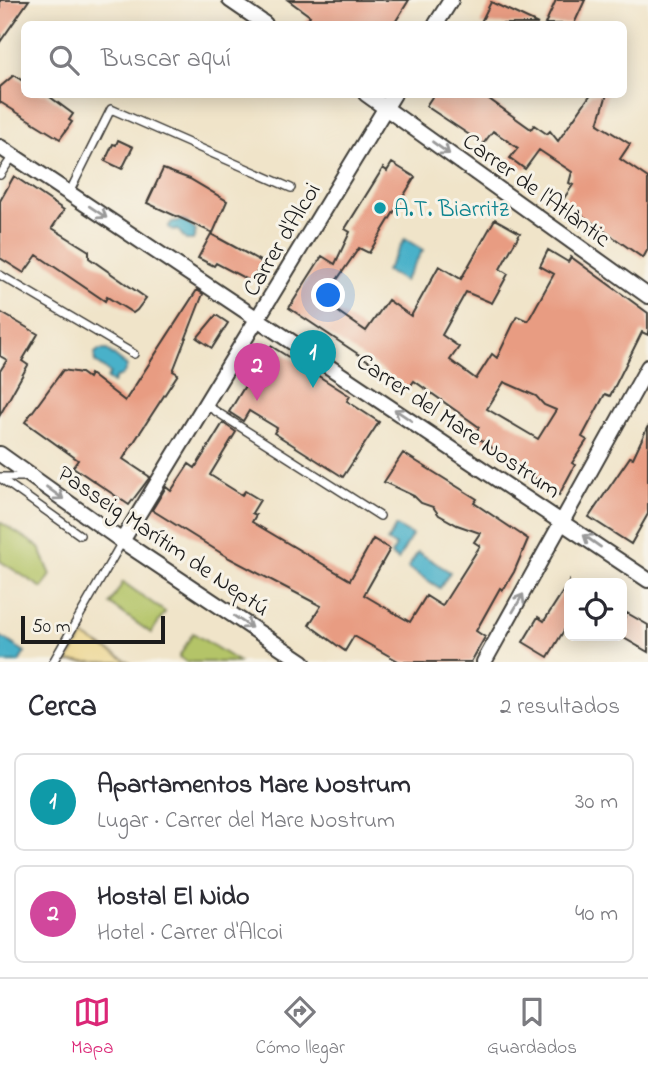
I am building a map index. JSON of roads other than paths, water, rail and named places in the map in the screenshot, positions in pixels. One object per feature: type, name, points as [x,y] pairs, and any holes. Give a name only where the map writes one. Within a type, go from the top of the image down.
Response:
[{"type":"street","points":[[230,0],[261,21]]},
{"type":"street","points":[[438,21],[451,0]]},
{"type":"street","name":"Carrer de l'Atlàntic","points":[[371,98],[648,296]]},
{"type":"street","name":"Carrer d'Alcoi","points":[[122,541],[260,319],[391,98]]},
{"type":"street","name":"Carrer del Mare Nostrum","points":[[0,147],[648,580]]},
{"type":"street","points":[[484,662],[648,367]]},
{"type":"street","name":"Passeig Marítim de Neptú","points":[[0,454],[122,541],[303,662]]},
{"type":"lane","points":[[69,193],[111,109],[291,188]]},
{"type":"lane","points":[[0,175],[13,156]]},
{"type":"lane","points":[[0,275],[134,354]]},
{"type":"lane","points":[[206,405],[380,516]]},
{"type":"lane","points":[[0,478],[32,477]]},
{"type":"lane","points":[[0,478],[80,535]]},
{"type":"lane","points":[[53,662],[122,541]]},
{"type":"water","points":[[184,220],[196,231],[193,240],[186,240],[178,230],[173,231],[168,227],[172,222]]},
{"type":"water","points":[[405,239],[423,250],[404,281],[386,271]]},
{"type":"water","points":[[107,350],[127,366],[123,375],[116,377],[113,383],[107,379],[110,373],[95,362],[95,353]]},
{"type":"water","points":[[396,526],[412,535],[398,560],[391,555],[396,546],[387,541]]},
{"type":"water","points":[[418,552],[450,572],[440,588],[408,568]]},
{"type":"water","points":[[0,636],[25,652],[19,662],[0,662]]},
{"type":"place","name":"A.T. Biarritz","points":[[380,208]]},
{"type":"place","name":"Apartamentos Mare Nostrum","points":[[313,388]]},
{"type":"place","name":"Hostal El Nido","points":[[257,401]]}]
